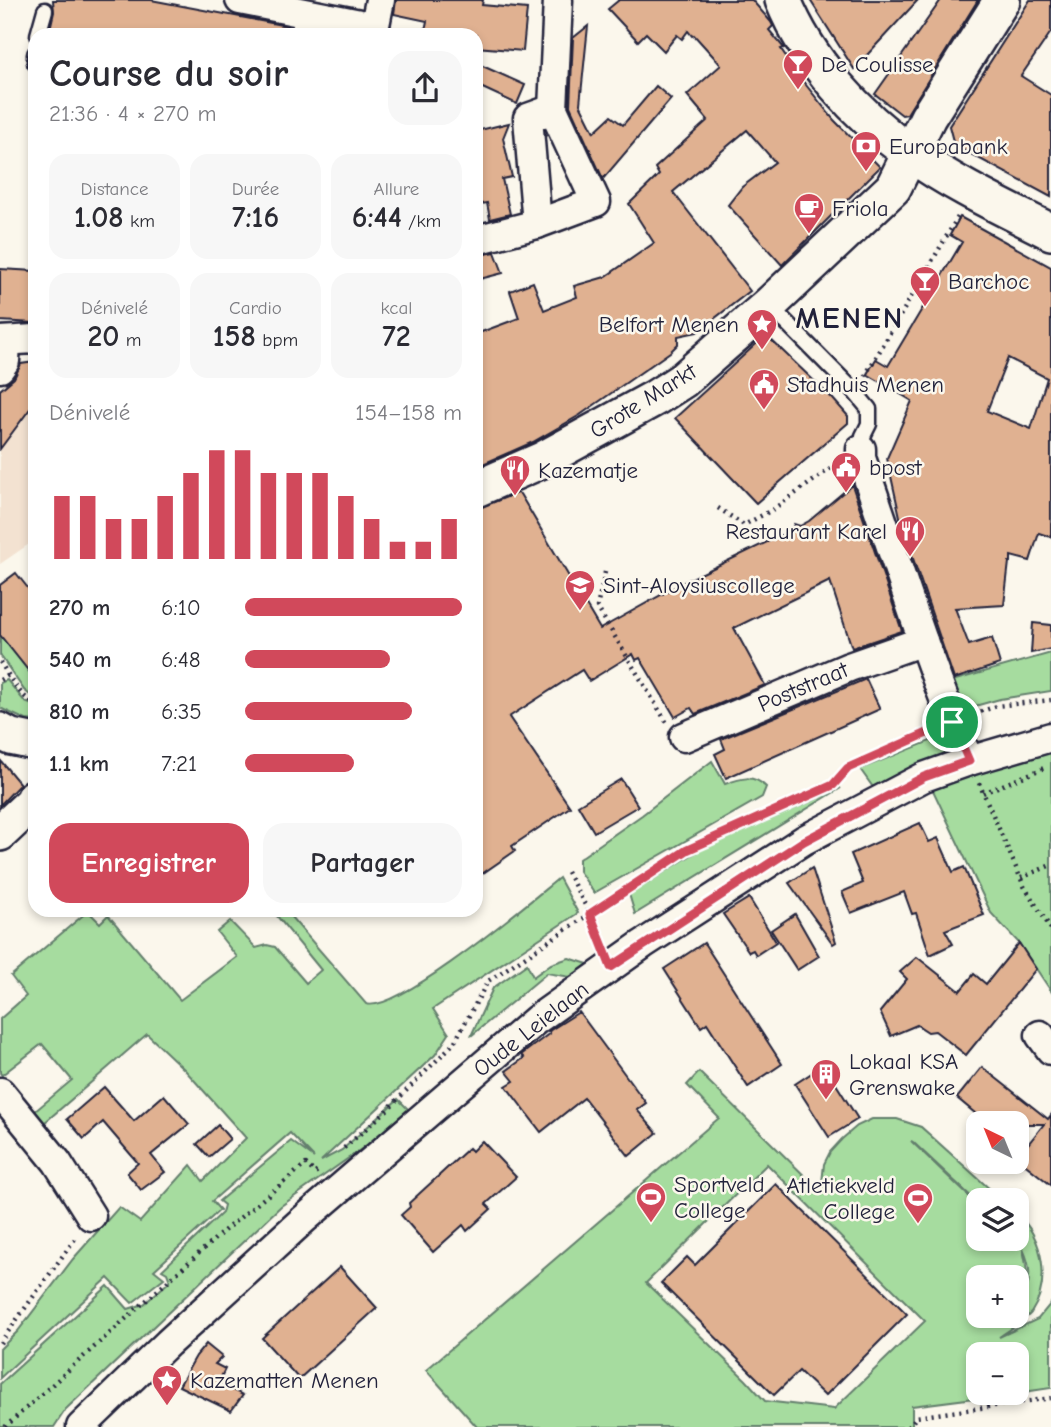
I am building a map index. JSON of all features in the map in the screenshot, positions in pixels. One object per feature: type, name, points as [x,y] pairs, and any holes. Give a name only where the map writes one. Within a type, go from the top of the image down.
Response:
[{"type":"street","points":[[240,0],[301,24],[376,21]]},
{"type":"street","points":[[483,238],[537,225],[596,202],[553,109],[558,0]]},
{"type":"street","points":[[783,0],[806,46],[836,85],[869,119],[911,154],[974,192],[1051,232]]},
{"type":"street","name":"Grote Markt","points":[[483,486],[542,460],[635,411],[683,380],[893,188],[928,117],[1002,0]]},
{"type":"street","points":[[537,225],[528,118],[553,109]]},
{"type":"street","points":[[2,350],[28,341]]},
{"type":"street","points":[[861,453],[923,641],[969,761]]},
{"type":"street","name":"Poststraat","points":[[684,737],[849,667],[923,641]]},
{"type":"street","points":[[15,737],[28,751]]},
{"type":"street","name":"Oude Leielaan","points":[[81,1427],[168,1343],[345,1183],[536,1020],[611,967],[804,841],[924,777],[1051,737]]},
{"type":"street","points":[[0,833],[28,806]]},
{"type":"street","points":[[0,1092],[57,1162],[91,1216]]},
{"type":"lane","points":[[40,28],[44,10]]},
{"type":"lane","points":[[769,304],[869,409],[869,424],[863,436],[861,453]]},
{"type":"path","points":[[858,387],[974,192]]},
{"type":"path","points":[[718,508],[744,525],[772,510],[839,463],[861,453]]},
{"type":"path","points":[[605,572],[597,607],[676,738],[684,737]]},
{"type":"path","points":[[0,662],[28,700]]},
{"type":"path","points":[[0,680],[9,675]]},
{"type":"path","points":[[342,1150],[387,1111],[454,1043],[488,981],[687,850],[833,785],[848,768],[952,722],[997,706],[1051,700]]},
{"type":"path","points":[[969,761],[1021,878],[1051,929]]},
{"type":"path","points":[[983,793],[1051,766]]},
{"type":"path","points":[[1021,878],[1051,865]]},
{"type":"path","points":[[567,872],[590,914],[611,967]]},
{"type":"path","points":[[5,1427],[226,1229],[306,1164],[316,1173],[324,1166]]},
{"type":"path","points":[[0,1343],[91,1216]]},
{"type":"path","points":[[909,1427],[916,1417],[1051,1398]]},
{"type":"shaded area","points":[[28,363],[28,545],[0,564],[0,390],[20,364]]},
{"type":"green space","points":[[0,635],[28,670],[28,693],[24,690],[0,655]]},
{"type":"green space","points":[[1051,653],[1051,691],[1000,699],[957,711],[945,683]]},
{"type":"green space","points":[[7,680],[28,703],[28,720],[0,708],[0,683]]},
{"type":"green space","points":[[945,735],[950,745],[949,754],[875,790],[860,769]]},
{"type":"green space","points":[[1051,752],[1051,991],[1019,943],[991,913],[930,784]]},
{"type":"green space","points":[[712,761],[725,784],[742,779],[756,780],[766,787],[762,797],[594,893],[579,871],[579,859]]},
{"type":"green space","points":[[841,788],[635,914],[629,894],[701,849]]},
{"type":"green space","points":[[559,878],[578,913],[433,1009],[449,1034],[435,1055],[321,1161],[342,1150],[398,1099],[412,1113],[281,1206],[66,1409],[54,1427],[0,1427],[0,1384],[108,1286],[128,1309],[144,1304],[170,1281],[167,1273],[162,1270],[222,1213],[224,1205],[219,1201],[291,1141],[314,1158],[290,1133],[212,1201],[220,1210],[154,1270],[164,1278],[132,1303],[108,1278],[0,1378],[0,1349],[18,1331],[73,1259],[119,1207],[140,1222],[191,1165],[203,1181],[246,1138],[185,1070],[147,1034],[44,1123],[34,1112],[72,1080],[42,1044],[2,1075],[0,1073],[0,1019],[26,996],[11,976],[81,917],[94,917],[100,923],[110,917],[180,1000],[237,957],[217,932],[230,921],[256,948],[267,945],[275,947],[306,983],[321,970],[278,917],[291,917],[366,1004],[382,1002],[405,992],[493,931]]},
{"type":"green space","points":[[569,958],[588,964],[576,978],[547,973],[471,1036],[493,988],[527,964],[533,977],[551,964]]},
{"type":"green space","points":[[699,1072],[821,1192],[824,1164],[830,1152],[857,1126],[872,1119],[897,1119],[921,1127],[966,1168],[966,1174],[973,1174],[989,1188],[966,1188],[966,1192],[911,1141],[966,1194],[966,1251],[1023,1251],[1025,1265],[966,1265],[966,1328],[1012,1328],[999,1337],[1018,1328],[1029,1328],[1029,1323],[1038,1319],[1051,1303],[1051,1388],[1029,1391],[1029,1342],[966,1342],[966,1399],[912,1406],[912,1427],[477,1427],[426,1370],[719,1118],[687,1085]],"holes":[[[767,1164],[925,1321],[834,1409],[765,1401],[646,1283]]]},
{"type":"green space","points":[[1029,1229],[1042,1261],[1041,1288],[1029,1315],[1029,1265],[1024,1251],[1029,1251]]},
{"type":"building","points":[[53,0],[151,0],[287,26],[50,28],[54,12]]},
{"type":"building","points":[[396,0],[483,0],[482,5],[527,9],[523,51],[483,48],[483,28],[426,28],[427,21],[394,14]]},
{"type":"building","points":[[619,0],[752,0],[771,22],[773,26],[769,30],[784,48],[781,49],[802,80],[834,120],[880,167],[782,265],[728,205],[742,187],[775,162],[747,130],[673,192],[750,291],[697,332],[678,336],[678,344],[670,352],[580,415],[533,442],[483,464],[483,331],[519,318],[510,291],[533,282],[544,310],[577,297],[574,286],[605,277],[654,243],[629,204],[659,175],[655,168],[708,120],[687,95],[721,65],[694,35],[688,31],[682,39],[677,35],[664,51],[646,33],[638,41],[608,9]]},
{"type":"building","points":[[810,0],[918,0],[854,69]]},
{"type":"building","points":[[941,0],[978,0],[907,114],[902,115],[875,94]]},
{"type":"building","points":[[1030,0],[1051,0],[1051,32],[1021,76],[1051,95],[1051,197],[954,145],[949,126]]},
{"type":"building","points":[[588,26],[580,104],[594,132],[611,116],[623,125],[656,86],[671,99],[603,179],[570,106],[573,38]]},
{"type":"building","points":[[483,66],[525,85],[517,104],[483,88]]},
{"type":"building","points":[[509,123],[503,138],[512,177],[502,179],[510,214],[490,219],[487,203],[483,204],[483,129]]},
{"type":"building","points":[[960,217],[1051,267],[1051,537],[1039,533],[1030,561],[1011,556],[1004,605],[955,608],[969,645],[992,638],[1000,664],[954,679],[902,526],[887,458],[912,401],[867,374],[876,359],[888,366],[962,242],[950,235]],"holes":[[[1008,358],[1047,378],[1031,429],[987,411]]]},
{"type":"building","points":[[495,252],[503,273],[483,278],[483,255]]},
{"type":"building","points":[[0,269],[28,271],[28,323],[0,321]]},
{"type":"building","points":[[766,335],[833,399],[848,416],[848,423],[756,503],[675,418]]},
{"type":"building","points":[[28,363],[28,411],[0,449],[0,390],[14,378],[21,364]]},
{"type":"building","points":[[852,485],[902,631],[852,648],[830,581],[734,628],[765,685],[695,714],[691,708],[675,717],[640,658],[636,660],[633,654],[589,681],[582,670],[509,717],[570,807],[512,846],[515,851],[483,873],[483,506],[520,494],[600,629],[688,580],[792,530],[794,524],[800,526]]},
{"type":"building","points":[[16,573],[28,588],[28,670],[0,635],[0,585]]},
{"type":"building","points":[[1033,623],[1051,625],[1051,649],[1031,653]]},
{"type":"building","points":[[866,679],[880,709],[726,778],[715,754],[725,749],[721,739]]},
{"type":"building","points":[[0,760],[20,784],[0,805]]},
{"type":"building","points":[[621,779],[638,806],[594,832],[578,805]]},
{"type":"building","points":[[920,823],[929,842],[938,838],[953,872],[964,867],[984,915],[945,930],[953,944],[930,955],[916,913],[912,914],[904,892],[851,913],[842,892],[863,883],[851,854]]},
{"type":"building","points":[[812,868],[836,942],[833,944],[789,883]]},
{"type":"building","points":[[749,898],[776,942],[756,955],[753,950],[749,952],[723,914]]},
{"type":"building","points":[[795,914],[819,956],[797,970],[771,930]]},
{"type":"building","points":[[704,943],[782,1064],[748,1087],[707,1023],[701,1027],[664,969]]},
{"type":"building","points":[[1019,943],[1036,969],[966,1055],[935,1031],[928,1032],[917,1025],[891,1036],[880,1012],[907,979],[900,972],[917,957],[960,991],[974,974],[986,984]]},
{"type":"building","points":[[579,1012],[646,1103],[637,1110],[657,1133],[629,1156],[584,1098],[541,1132],[506,1086],[514,1081],[506,1071],[524,1058],[521,1055],[550,1033],[549,1031]]},
{"type":"building","name":"Lokaal KSA Grenswake","points":[[824,1065],[858,1119],[829,1137],[795,1084]]},
{"type":"building","points":[[982,1067],[1048,1119],[1051,1115],[1051,1185],[1029,1168],[1029,1143],[1044,1124],[1029,1124],[1029,1111],[972,1111],[957,1098]]},
{"type":"building","points":[[104,1087],[134,1121],[164,1095],[189,1124],[151,1155],[165,1172],[141,1190],[127,1173],[138,1163],[103,1122],[84,1139],[67,1119]]},
{"type":"building","points":[[218,1125],[230,1139],[209,1157],[197,1144]]},
{"type":"building","points":[[482,1141],[516,1177],[486,1204],[491,1209],[467,1231],[463,1225],[433,1252],[401,1215],[410,1207],[409,1203],[469,1148],[472,1151]]},
{"type":"building","points":[[776,1184],[907,1314],[825,1396],[799,1371],[774,1395],[661,1283],[687,1257],[695,1265]]},
{"type":"building","points":[[340,1267],[377,1308],[299,1379],[262,1338]]},
{"type":"building","points":[[206,1344],[222,1357],[215,1364],[225,1369],[218,1383],[243,1395],[231,1411],[179,1386]]},
{"type":"place","name":"De Coulisse","points":[[798,91]]},
{"type":"place","name":"Europabank","points":[[866,173]]},
{"type":"place","name":"Friola","points":[[809,235]]},
{"type":"place","name":"Barchoc","points":[[925,308]]},
{"type":"place","name":"Belfort Menen","points":[[762,351]]},
{"type":"place","name":"Stadhuis Menen","points":[[764,411]]},
{"type":"place","name":"bpost","points":[[846,494]]},
{"type":"place","name":"Kazematje","points":[[515,497]]},
{"type":"place","name":"Restaurant Karel","points":[[910,558]]},
{"type":"place","name":"Sint-Aloysiuscollege","points":[[580,612]]},
{"type":"place","name":"Lokaal KSA Grenswake","points":[[826,1101]]},
{"type":"place","name":"Sportveld College","points":[[651,1224]]},
{"type":"place","name":"Atletiekveld College","points":[[918,1225]]},
{"type":"place","name":"Kazematten Menen","points":[[167,1407]]},
{"type":"district","name":"MENEN","points":[[850,318]]},
{"type":"route","points":[[952,722],[969,761],[924,777],[804,841],[611,967],[590,914],[687,850],[833,785],[848,768],[952,722]]}]
